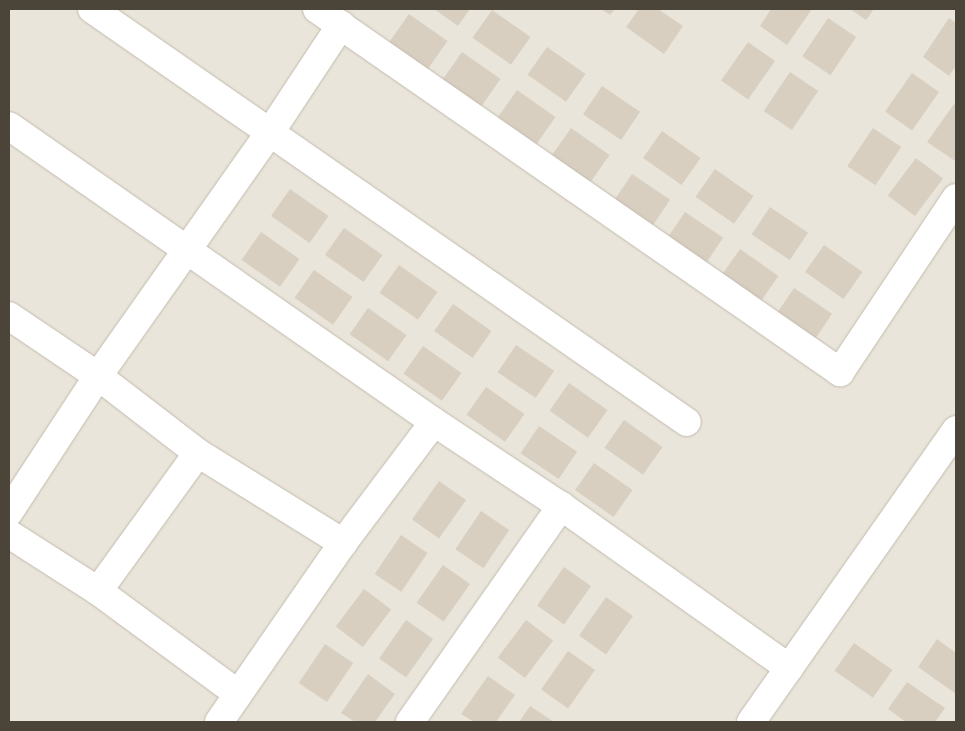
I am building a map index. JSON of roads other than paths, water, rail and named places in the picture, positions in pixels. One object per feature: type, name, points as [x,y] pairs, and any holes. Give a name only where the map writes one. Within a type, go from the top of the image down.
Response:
[{"type":"street","points":[[92,9],[687,422]]},
{"type":"street","points":[[317,9],[840,372],[956,198]]},
{"type":"street","points":[[9,512],[98,376],[270,134],[341,25]]},
{"type":"street","points":[[9,126],[434,422],[561,506],[789,668]]},
{"type":"street","points":[[9,316],[98,376],[198,453],[343,543]]},
{"type":"street","points":[[219,722],[343,543],[434,422]]},
{"type":"street","points":[[751,722],[956,430]]},
{"type":"street","points":[[98,591],[198,453]]},
{"type":"street","points":[[410,722],[561,506]]},
{"type":"street","points":[[9,534],[98,591],[238,694]]}]
